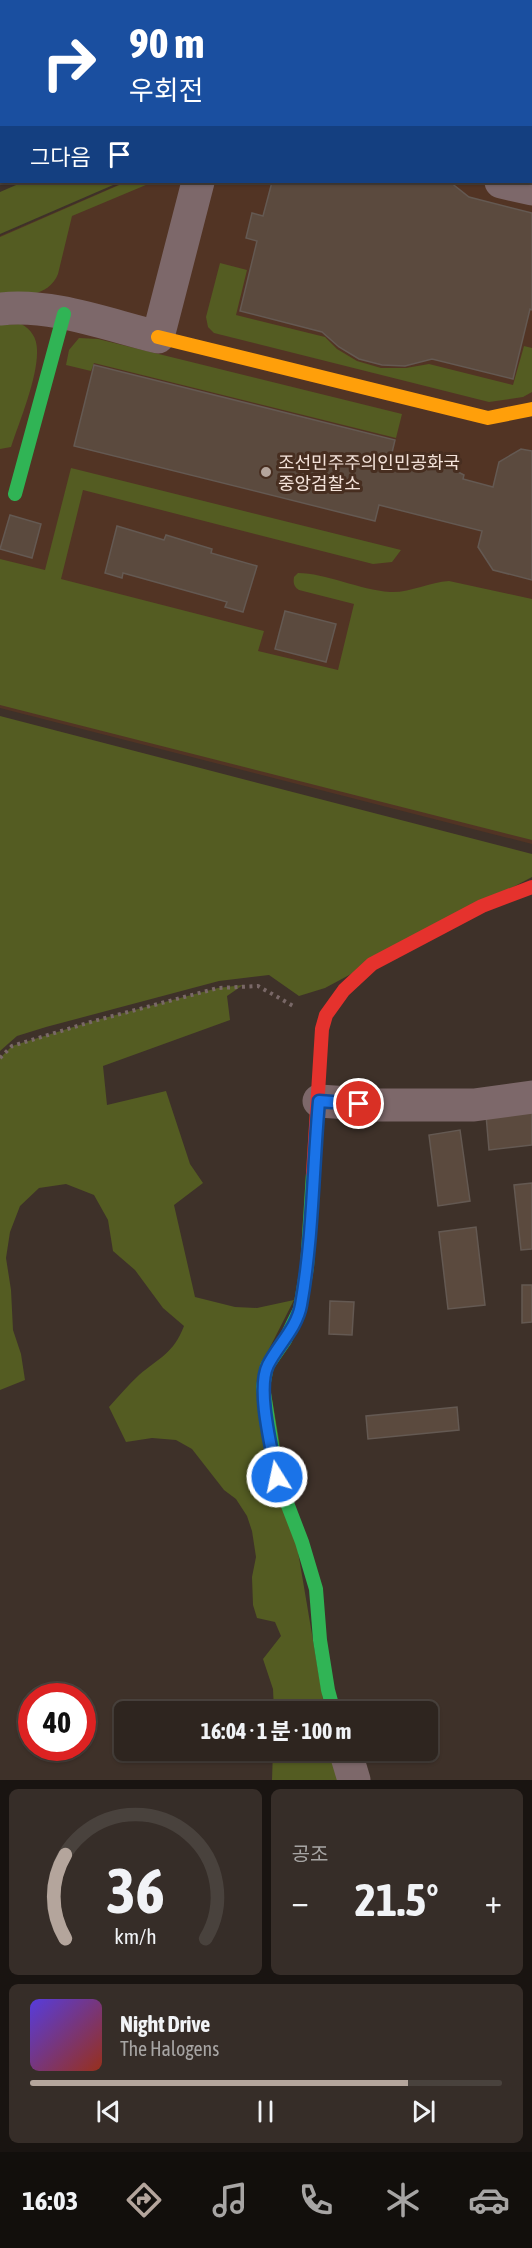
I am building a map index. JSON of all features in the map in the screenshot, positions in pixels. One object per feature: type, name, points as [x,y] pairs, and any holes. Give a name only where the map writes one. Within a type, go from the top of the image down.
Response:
[{"type":"street","points":[[158,337],[198,183]]},
{"type":"street","points":[[505,183],[532,189]]},
{"type":"street","points":[[0,309],[42,308],[488,418],[532,409]]},
{"type":"street","points":[[15,494],[64,314]]},
{"type":"street","points":[[331,1701],[320,1640],[316,1589],[302,1542],[277,1477],[263,1387],[267,1366],[285,1340],[300,1309],[306,1267],[319,1101],[322,1029],[326,1015],[344,990],[372,964],[482,906],[532,887]]},
{"type":"street","points":[[319,1101],[379,1105],[474,1105],[532,1097]]},
{"type":"street","points":[[348,1761],[354,1780]]},
{"type":"path","points":[[0,1058],[12,1046],[93,1021],[218,988],[258,986],[292,1007],[326,1015]]},
{"type":"shaded area","name":"조선민주주의인민공화국 중앙검찰소","points":[[123,183],[532,183],[532,844],[0,708],[0,236]]},
{"type":"green space","points":[[21,183],[118,183],[0,234],[0,192]]},
{"type":"green space","points":[[124,183],[151,183],[72,216],[58,274],[48,287],[34,294],[0,297],[0,237]]},
{"type":"green space","points":[[220,263],[247,270],[236,315],[325,337],[337,349],[357,361],[381,368],[406,368],[429,364],[513,385],[524,346],[532,348],[532,392],[523,397],[489,402],[214,333],[208,327],[206,317]]},
{"type":"green space","points":[[21,324],[28,328],[35,338],[37,361],[35,373],[11,447],[0,449],[0,325]]},
{"type":"green space","points":[[79,338],[98,339],[402,414],[396,438],[94,363],[91,371],[66,365],[69,350]]},
{"type":"green space","points":[[71,468],[401,550],[392,562],[373,564],[83,490],[61,579],[264,631],[258,651],[338,670],[354,604],[299,590],[294,581],[298,573],[320,576],[379,591],[405,591],[449,581],[532,599],[532,840],[0,705],[0,559],[45,570]]},
{"type":"green space","points":[[0,716],[532,854],[532,877],[325,988],[299,996],[269,975],[219,981],[17,1036],[0,1051]]},
{"type":"green space","points":[[243,985],[227,996],[230,1020],[103,1066],[107,1105],[166,1091],[190,1164],[203,1183],[174,1205],[195,1297],[235,1307],[257,1308],[294,1300],[265,1357],[323,1701],[274,1701],[273,1689],[263,1659],[281,1636],[275,1622],[257,1618],[253,1605],[252,1577],[256,1557],[252,1531],[247,1516],[236,1499],[224,1490],[192,1449],[176,1440],[152,1438],[126,1442],[109,1407],[135,1379],[170,1349],[184,1326],[163,1308],[135,1270],[113,1251],[108,1220],[94,1195],[66,1184],[39,1188],[20,1206],[10,1232],[6,1258],[11,1290],[13,1330],[21,1354],[25,1380],[0,1390],[0,1058],[12,1046],[93,1021],[218,988]]},
{"type":"green space","points":[[273,1761],[336,1761],[341,1780],[272,1780]]},
{"type":"building","points":[[272,183],[451,183],[469,197],[532,213],[532,310],[530,309],[513,379],[432,359],[405,366],[382,365],[359,359],[339,347],[322,332],[240,311],[257,241],[246,238],[252,213],[263,216]]},
{"type":"building","points":[[94,365],[395,440],[390,461],[421,469],[422,465],[444,465],[464,475],[463,479],[493,487],[499,462],[521,449],[532,451],[532,580],[493,570],[478,547],[482,531],[379,505],[375,521],[74,446]]},
{"type":"building","points":[[10,515],[41,524],[32,558],[0,549]]},
{"type":"building","points":[[117,526],[164,540],[166,535],[212,549],[211,553],[257,566],[243,612],[225,607],[227,602],[123,573],[122,578],[105,573]]},
{"type":"building","points":[[285,611],[336,624],[326,662],[275,649]]},
{"type":"building","points":[[532,1110],[532,1145],[489,1150],[486,1115]]},
{"type":"building","points":[[460,1130],[470,1201],[438,1206],[429,1135]]},
{"type":"building","points":[[532,1183],[532,1249],[521,1250],[514,1185]]},
{"type":"building","points":[[476,1227],[485,1305],[448,1309],[439,1232]]},
{"type":"building","points":[[522,1285],[532,1285],[532,1322],[522,1323]]},
{"type":"building","points":[[330,1301],[354,1302],[352,1335],[329,1334]]},
{"type":"building","points":[[457,1407],[459,1430],[368,1439],[366,1416]]},
{"type":"traffic: fast","points":[[15,494],[64,314]]},
{"type":"traffic: fast","points":[[313,1173],[307,1267],[300,1309],[285,1340],[267,1366],[263,1387],[277,1477],[302,1542],[316,1589],[320,1640],[331,1701]]},
{"type":"traffic: slow","points":[[158,337],[488,418],[532,409]]},
{"type":"traffic: jam","points":[[313,1173],[322,1029],[326,1015],[344,990],[372,964],[482,906],[532,887]]},
{"type":"place","name":"조선민주주의인민공화국 중앙검찰소","points":[[266,472]]},
{"type":"route","points":[[277,1477],[263,1387],[267,1366],[285,1340],[300,1309],[306,1267],[319,1101],[359,1104]]}]
